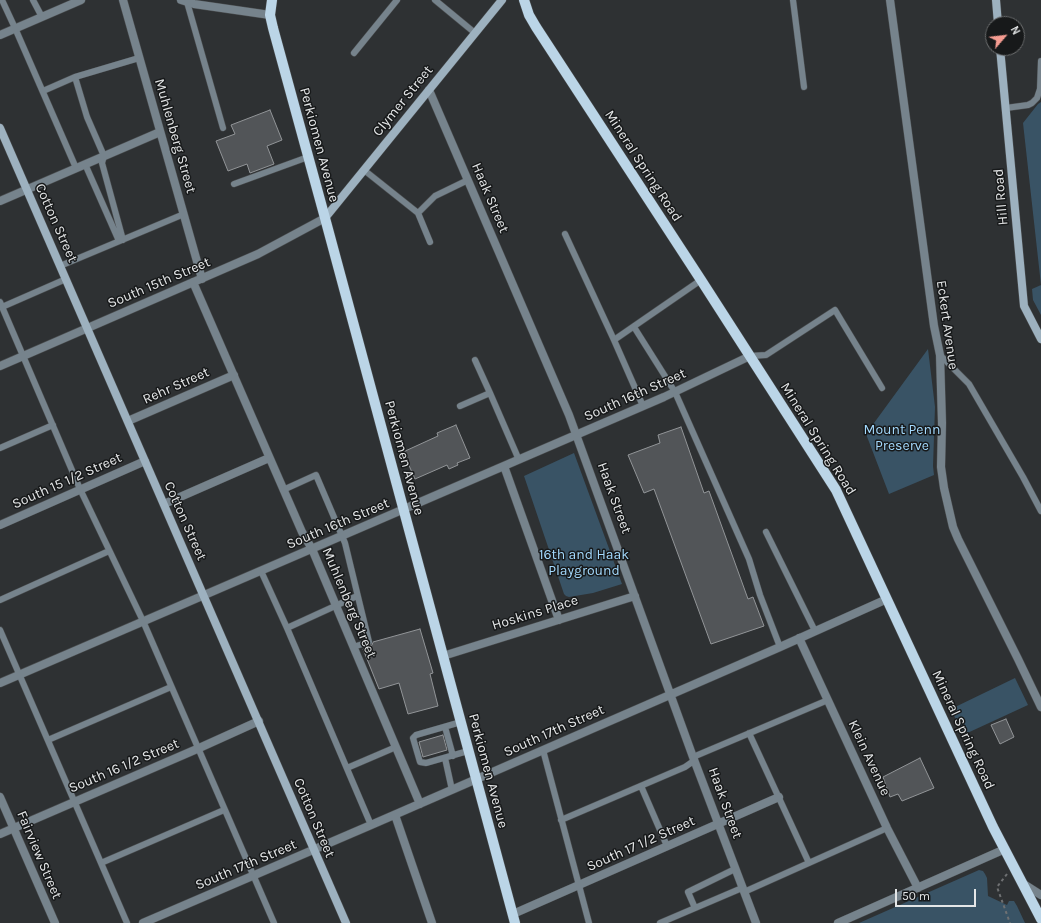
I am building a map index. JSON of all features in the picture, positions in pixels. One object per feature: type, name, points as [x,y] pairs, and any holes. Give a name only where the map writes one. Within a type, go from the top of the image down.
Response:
[{"type":"main road","name":"Perkiomen Avenue","points":[[272,0],[270,14],[272,28],[325,218],[442,656],[514,918]]},
{"type":"main road","name":"Mineral Spring Road","points":[[524,0],[529,15],[536,27],[836,490],[993,827],[1041,919]]},
{"type":"street","points":[[0,35],[42,17],[68,2],[81,0]]},
{"type":"street","name":"Muhlenberg Street","points":[[123,0],[202,279]]},
{"type":"street","name":"Clymer Street","points":[[325,218],[502,0]]},
{"type":"street","name":"Eckert Avenue","points":[[890,0],[933,318],[940,355],[942,423],[941,467],[944,488],[953,527],[958,539],[1041,707]]},
{"type":"street","points":[[996,0],[997,16]]},
{"type":"street","points":[[184,1],[270,14]]},
{"type":"street","name":"Hill Road","points":[[1001,56],[1024,306],[1041,339]]},
{"type":"street","name":"Haak Street","points":[[429,90],[577,435],[694,758],[756,923]]},
{"type":"street","name":"Cotton Street","points":[[0,128],[346,923]]},
{"type":"street","points":[[0,201],[160,132]]},
{"type":"street","name":"South 15th Street","points":[[0,366],[258,254],[325,218]]},
{"type":"street","name":"Muhlenberg Street","points":[[193,282],[283,490],[302,532],[312,549],[420,804]]},
{"type":"street","name":"South 16th Street","points":[[0,683],[577,435],[675,392],[750,356]]},
{"type":"street","name":"Rehr Street","points":[[128,421],[234,375]]},
{"type":"street","points":[[164,504],[269,458]]},
{"type":"street","name":"South 15 1/2 Street","points":[[0,525],[145,461]]},
{"type":"street","points":[[504,466],[559,620]]},
{"type":"street","name":"Hoskins Place","points":[[442,656],[635,596]]},
{"type":"street","name":"South 17th Street","points":[[143,923],[420,804],[887,599]]},
{"type":"street","name":"Klein Avenue","points":[[799,638],[887,828],[918,888]]},
{"type":"street","name":"South 16 1/2 Street","points":[[0,834],[258,721]]},
{"type":"street","name":"Fairview Street","points":[[0,797],[55,923]]},
{"type":"street","name":"South 17 1/2 Street","points":[[514,918],[579,885],[778,797]]},
{"type":"street","points":[[395,814],[432,923]]},
{"type":"street","points":[[838,923],[1005,850]]},
{"type":"street","points":[[1022,883],[1041,895]]},
{"type":"lane","points":[[2,0],[16,28],[76,168]]},
{"type":"lane","points":[[33,0],[42,17]]},
{"type":"lane","points":[[354,53],[397,0]]},
{"type":"lane","points":[[435,0],[475,34]]},
{"type":"lane","points":[[793,0],[804,87]]},
{"type":"lane","points":[[184,1],[223,128]]},
{"type":"lane","points":[[43,91],[75,77],[140,58]]},
{"type":"lane","points":[[1006,108],[1028,106],[1036,98],[1040,89],[1041,61]]},
{"type":"lane","points":[[75,77],[87,117],[104,156],[102,163],[121,240]]},
{"type":"lane","points":[[234,184],[308,157]]},
{"type":"lane","points":[[85,164],[121,240]]},
{"type":"lane","points":[[364,170],[418,213],[430,242]]},
{"type":"lane","points":[[418,213],[435,196],[468,180]]},
{"type":"lane","points":[[60,266],[184,214]]},
{"type":"lane","points":[[565,234],[643,406]]},
{"type":"lane","points":[[66,279],[1,305],[80,489],[143,621],[197,749],[274,923]]},
{"type":"lane","points":[[614,340],[701,280]]},
{"type":"lane","points":[[750,356],[766,355],[835,310],[882,388]]},
{"type":"lane","points":[[634,327],[675,392],[749,559],[760,595],[780,647]]},
{"type":"lane","points":[[940,355],[969,384],[1041,511]]},
{"type":"lane","points":[[475,360],[519,460]]},
{"type":"lane","points":[[460,406],[490,393]]},
{"type":"lane","points":[[0,448],[53,425]]},
{"type":"lane","points":[[283,490],[316,475],[345,543],[369,642],[353,647]]},
{"type":"lane","points":[[766,532],[815,631]]},
{"type":"lane","points":[[0,600],[109,551]]},
{"type":"lane","points":[[261,571],[287,628],[371,825]]},
{"type":"lane","points":[[287,628],[357,596]]},
{"type":"lane","points":[[0,630],[127,923]]},
{"type":"lane","points":[[48,740],[171,687]]},
{"type":"lane","points":[[561,820],[685,767],[694,758],[828,700]]},
{"type":"lane","points":[[460,722],[416,735],[413,738],[420,762],[426,763],[468,751]]},
{"type":"lane","points":[[445,727],[453,756]]},
{"type":"lane","points":[[749,733],[809,863]]},
{"type":"lane","points":[[347,768],[396,747]]},
{"type":"lane","points":[[542,750],[589,923]]},
{"type":"lane","points":[[445,758],[452,790]]},
{"type":"lane","points":[[641,786],[667,846]]},
{"type":"lane","points":[[101,863],[224,810]]},
{"type":"lane","points":[[660,923],[809,863],[887,828]]},
{"type":"lane","points":[[695,908],[688,892],[736,869]]},
{"type":"path","points":[[1010,923],[997,887],[1013,866]]},
{"type":"green space","points":[[1041,102],[1041,285],[1023,123]]},
{"type":"green space","points":[[1041,285],[1041,315],[1033,300],[1032,289]]},
{"type":"green space","name":"Mount Penn Preserve","points":[[928,349],[935,407],[934,475],[889,494],[866,434]]},
{"type":"green space","name":"16th and Haak Playground","points":[[574,453],[622,584],[593,593],[569,597],[564,594],[524,476]]},
{"type":"green space","points":[[1015,678],[1028,705],[963,735],[951,709]]},
{"type":"green space","points":[[979,870],[983,871],[987,878],[988,896],[1007,905],[1009,901],[1014,901],[1025,923],[859,923]]},
{"type":"building","points":[[270,110],[282,140],[267,146],[274,164],[250,173],[247,164],[228,171],[216,141],[235,134],[231,125]]},
{"type":"building","points":[[456,425],[470,458],[457,463],[458,465],[449,469],[447,465],[415,479],[403,452],[438,436],[437,433]]},
{"type":"building","points":[[681,427],[704,493],[709,491],[748,599],[753,597],[764,626],[711,644],[654,489],[644,493],[628,455],[660,443],[658,435]]},
{"type":"building","points":[[420,629],[433,673],[430,674],[438,706],[408,714],[399,683],[379,689],[363,649],[372,645],[373,642]]},
{"type":"building","points":[[1006,719],[1014,737],[1000,744],[991,725]]},
{"type":"building","points":[[443,735],[447,750],[423,757],[419,742]]},
{"type":"building","points":[[920,758],[934,788],[902,801],[898,794],[890,797],[883,777]]}]
